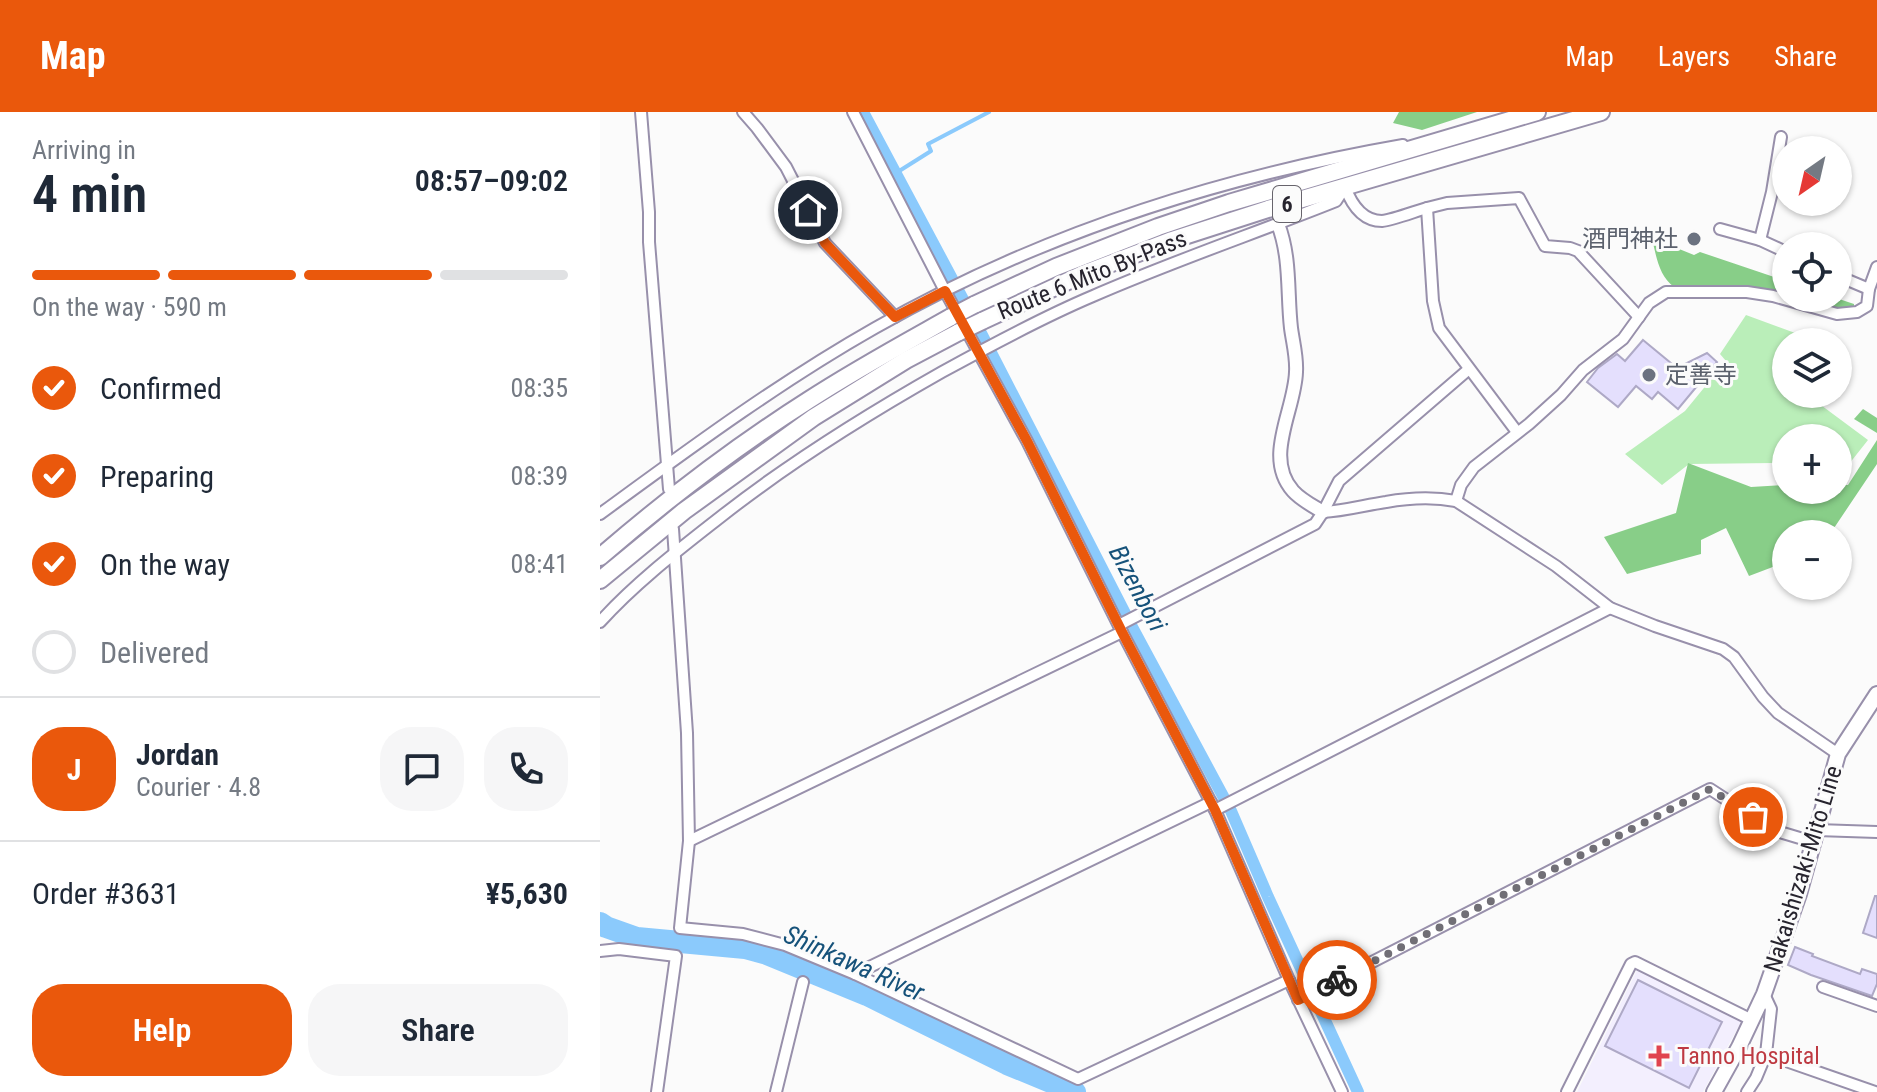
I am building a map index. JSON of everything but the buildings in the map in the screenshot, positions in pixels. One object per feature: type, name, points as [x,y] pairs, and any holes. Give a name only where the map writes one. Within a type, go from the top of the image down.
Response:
[{"type":"highway","name":"Route 6 Mito By-Pass","points":[[600,580],[653,535],[814,417],[906,360],[955,325],[974,305],[1056,267],[1158,227],[1244,198],[1537,112]]},
{"type":"highway","name":"Route 6 Mito By-Pass","points":[[605,551],[717,463],[787,414],[857,370],[955,325],[982,321],[1083,274],[1172,240],[1601,112]]},
{"type":"highway","points":[[600,588],[653,535]]},
{"type":"main road","name":"Nakaishizaki-Mito Line","points":[[1714,1092],[1764,994],[1788,927],[1838,754],[1877,694]]},
{"type":"street","points":[[641,112],[669,489]]},
{"type":"street","points":[[743,112],[786,167],[825,243],[895,317]]},
{"type":"street","points":[[853,112],[985,348],[1027,441],[1125,625],[1215,807],[1289,980],[1301,998],[1342,1092]]},
{"type":"street","points":[[600,514],[683,452],[803,371],[952,287],[1063,238],[1193,193],[1349,154],[1451,137]]},
{"type":"street","points":[[1345,187],[1351,203],[1359,211],[1382,221],[1447,203],[1519,198],[1545,246],[1578,251],[1639,317]]},
{"type":"street","points":[[600,622],[675,552],[793,463],[881,406],[985,348],[1092,296],[1336,201],[1345,187]]},
{"type":"street","points":[[1760,240],[1772,192]]},
{"type":"street","points":[[1427,208],[1434,313],[1439,328],[1517,432]]},
{"type":"street","points":[[1278,224],[1288,262],[1296,371],[1290,413],[1280,443],[1280,456],[1286,479],[1293,490],[1323,512],[1338,512],[1388,501],[1441,498],[1456,501],[1556,566],[1610,608],[1723,649],[1734,657],[1778,713],[1838,754]]},
{"type":"street","points":[[1720,229],[1772,246]]},
{"type":"street","points":[[1456,501],[1468,474],[1561,395],[1583,370],[1623,339],[1649,303],[1666,292],[1760,294],[1837,314],[1857,312],[1867,306],[1877,267]]},
{"type":"street","points":[[1852,282],[1869,289]]},
{"type":"street","points":[[689,841],[1125,625],[1315,524],[1339,481],[1469,369]]},
{"type":"street","points":[[673,529],[687,733],[689,841],[680,928],[743,934],[785,945],[855,974],[1078,1079],[1289,980]]},
{"type":"street","points":[[855,974],[1231,802],[1610,608]]},
{"type":"street","points":[[1301,998],[1710,789],[1783,833],[1815,836],[1877,832]]},
{"type":"street","points":[[600,951],[619,949],[676,956],[657,1092]]},
{"type":"street","points":[[1567,1092],[1631,964],[1635,962],[1752,1020]]},
{"type":"street","points":[[776,1092],[803,982]]},
{"type":"street","points":[[1823,987],[1877,1006]]},
{"type":"street","points":[[1747,1092],[1766,1054],[1771,1009],[1764,994]]},
{"type":"street","points":[[1766,1054],[1875,1092]]},
{"type":"shaded area","name":"Tanno Hospital","points":[[1638,968],[1742,1020],[1703,1092],[1577,1092]]},
{"type":"green space","points":[[1399,112],[1477,112],[1422,130],[1393,123]]},
{"type":"green space","points":[[1652,238],[1694,255],[1700,252],[1772,276],[1772,291],[1744,287],[1674,287],[1657,259]]},
{"type":"green space","points":[[1746,315],[1782,328],[1772,328],[1772,408],[1825,408],[1846,424],[1772,424],[1772,463],[1689,464],[1662,485],[1625,454],[1685,411],[1726,361],[1720,354]]},
{"type":"green space","points":[[1863,409],[1877,418],[1877,433],[1854,419]]},
{"type":"green space","points":[[1852,428],[1868,440],[1852,460]]},
{"type":"green space","points":[[1877,440],[1877,464],[1852,501],[1852,479]]},
{"type":"green space","points":[[1688,463],[1751,487],[1772,486],[1772,504],[1850,504],[1839,520],[1772,520],[1772,567],[1749,576],[1726,528],[1701,540],[1701,554],[1627,574],[1604,537],[1676,513]]},
{"type":"waterway","name":"Bizenbori","points":[[863,112],[1231,811],[1358,1092]]},
{"type":"waterway","points":[[896,173],[931,151],[928,144],[989,112]]},
{"type":"waterway","name":"Shinkawa River","points":[[600,923],[637,938],[745,948],[767,954],[867,995],[1007,1064],[1075,1092]]},
{"type":"way so far","points":[[1337,980],[1710,789],[1753,817]]},
{"type":"place","name":"酒門神社","points":[[1694,239]]},
{"type":"place","name":"定善寺","points":[[1649,375]]},
{"type":"place","name":"Tanno Hospital","points":[[1659,1056]]},
{"type":"route","points":[[808,210],[825,243],[895,317],[945,291],[1027,441],[1215,810],[1298,1000],[1337,980]]}]
